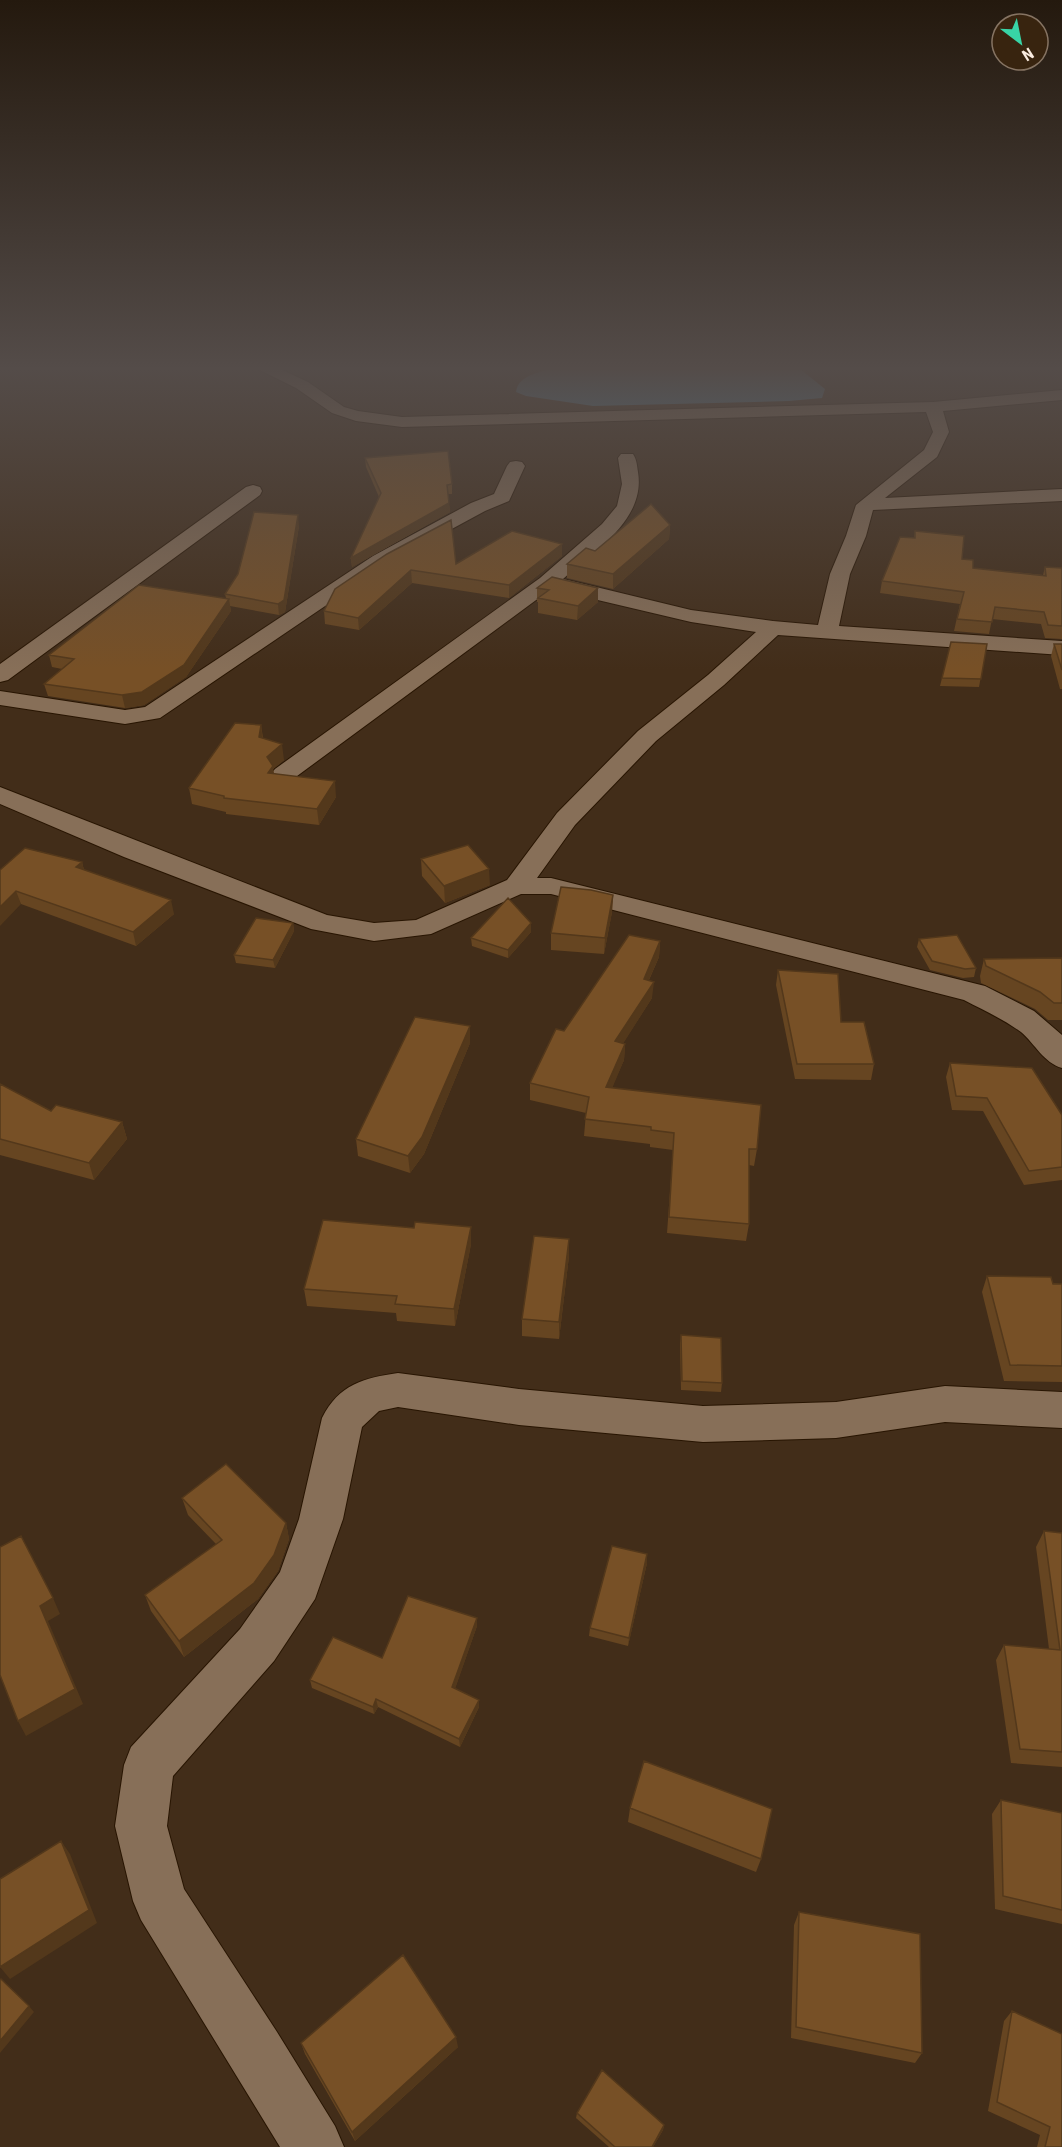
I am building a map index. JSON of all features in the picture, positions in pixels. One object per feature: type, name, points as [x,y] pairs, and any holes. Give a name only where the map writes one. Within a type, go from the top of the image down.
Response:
[{"type":"street","points":[[0,698],[125,717],[152,713],[380,560],[478,507],[502,497],[515,469]]},
{"type":"street","points":[[284,774],[547,582],[609,528],[626,507],[631,484],[629,469]]},
{"type":"street","points":[[827,631],[840,574],[856,536],[865,505],[910,469]]},
{"type":"street","points":[[0,675],[253,491]]},
{"type":"street","points":[[865,505],[1062,495]]},
{"type":"street","points":[[547,582],[691,616],[773,628],[1062,648]]},
{"type":"street","points":[[517,886],[566,819],[647,736],[716,680],[773,628]]},
{"type":"street","points":[[0,795],[134,851],[321,923],[374,932],[421,928],[517,886],[551,886],[974,993],[1011,1010],[1046,1035],[1062,1057]]},
{"type":"street","points":[[314,2147],[257,2052],[160,1900],[141,1826],[149,1765],[257,1645],[298,1584],[321,1519],[343,1418],[368,1395],[398,1390],[519,1407],[703,1424],[836,1420],[945,1404],[1062,1410]]},
{"type":"building","points":[[370,469],[450,469],[452,484],[447,485],[449,503],[351,558],[381,493]]},
{"type":"building","points":[[651,504],[670,525],[613,574],[567,564],[586,548],[595,551]]},
{"type":"building","points":[[254,512],[298,515],[284,600],[278,604],[225,594],[238,574]]},
{"type":"building","points":[[451,520],[456,564],[512,531],[562,544],[509,585],[411,570],[358,618],[324,611],[335,589],[387,554]]},
{"type":"building","points":[[915,531],[964,536],[962,559],[973,560],[973,568],[1046,576],[1045,567],[1062,568],[1062,626],[1048,625],[1044,612],[995,607],[992,622],[957,619],[964,592],[882,581],[900,537],[915,538]]},
{"type":"building","points":[[552,577],[598,588],[578,606],[538,598],[549,590],[537,588]]},
{"type":"building","points":[[139,585],[229,599],[184,665],[142,692],[122,695],[44,684],[74,659],[49,655]]},
{"type":"building","points":[[951,642],[987,644],[981,679],[942,678]]},
{"type":"building","points":[[1054,644],[1062,644],[1062,670]]},
{"type":"building","points":[[235,723],[261,725],[259,737],[282,744],[267,757],[273,766],[268,773],[335,781],[317,809],[224,798],[224,796],[189,788]]},
{"type":"building","points":[[468,845],[489,869],[444,886],[421,859]]},
{"type":"building","points":[[25,848],[82,862],[76,867],[171,900],[133,932],[16,891],[0,907],[0,870]]},
{"type":"building","points":[[561,887],[613,895],[605,938],[551,933]]},
{"type":"building","points":[[508,898],[531,923],[508,950],[471,938]]},
{"type":"building","points":[[256,918],[293,923],[273,960],[234,955]]},
{"type":"building","points":[[629,935],[660,941],[644,979],[654,982],[615,1041],[625,1044],[606,1087],[761,1105],[757,1149],[749,1149],[749,1224],[669,1217],[674,1133],[651,1130],[651,1127],[585,1119],[589,1097],[530,1083],[556,1029],[564,1031]]},
{"type":"building","points":[[957,935],[976,968],[965,969],[932,961],[919,939]]},
{"type":"building","points":[[1062,958],[1062,1003],[1054,1003],[1040,992],[986,966],[984,959]]},
{"type":"building","points":[[778,970],[838,974],[841,1022],[864,1022],[874,1064],[797,1064]]},
{"type":"building","points":[[415,1017],[470,1026],[422,1137],[408,1156],[356,1139]]},
{"type":"building","points":[[950,1063],[1032,1068],[1062,1115],[1062,1167],[1029,1171],[987,1098],[956,1096]]},
{"type":"building","points":[[0,1084],[51,1111],[56,1105],[122,1122],[89,1163],[0,1139]]},
{"type":"building","points":[[323,1220],[414,1228],[415,1222],[471,1227],[454,1309],[395,1304],[397,1296],[304,1289]]},
{"type":"building","points":[[534,1236],[569,1239],[559,1322],[522,1319]]},
{"type":"building","points":[[987,1276],[1051,1277],[1053,1284],[1062,1284],[1062,1366],[1010,1365]]},
{"type":"building","points":[[681,1335],[721,1338],[722,1383],[682,1381]]},
{"type":"building","points":[[226,1464],[286,1523],[274,1555],[254,1583],[179,1641],[145,1595],[222,1540],[182,1498]]},
{"type":"building","points":[[1044,1531],[1062,1533],[1062,1752],[1020,1749],[1004,1645],[1060,1650]]},
{"type":"building","points":[[21,1536],[53,1598],[40,1606],[75,1689],[18,1721],[0,1675],[0,1547]]},
{"type":"building","points":[[612,1546],[647,1554],[629,1638],[590,1628]]},
{"type":"building","points":[[408,1596],[477,1618],[452,1687],[479,1700],[459,1739],[376,1699],[373,1707],[310,1680],[333,1637],[382,1658]]},
{"type":"building","points":[[644,1761],[772,1809],[761,1859],[630,1808]]},
{"type":"building","points":[[1001,1800],[1062,1813],[1062,1910],[1003,1896]]},
{"type":"building","points":[[61,1841],[89,1910],[0,1967],[0,1879]]},
{"type":"building","points":[[799,1912],[920,1934],[922,2053],[796,2027]]},
{"type":"building","points":[[403,1955],[456,2037],[352,2132],[301,2043]]},
{"type":"building","points":[[0,1980],[29,2006],[0,2041]]},
{"type":"building","points":[[1012,2011],[1062,2034],[1062,2147],[1045,2147],[1050,2127],[997,2102]]},
{"type":"building","points":[[602,2070],[664,2125],[652,2147],[615,2147],[577,2113]]}]
